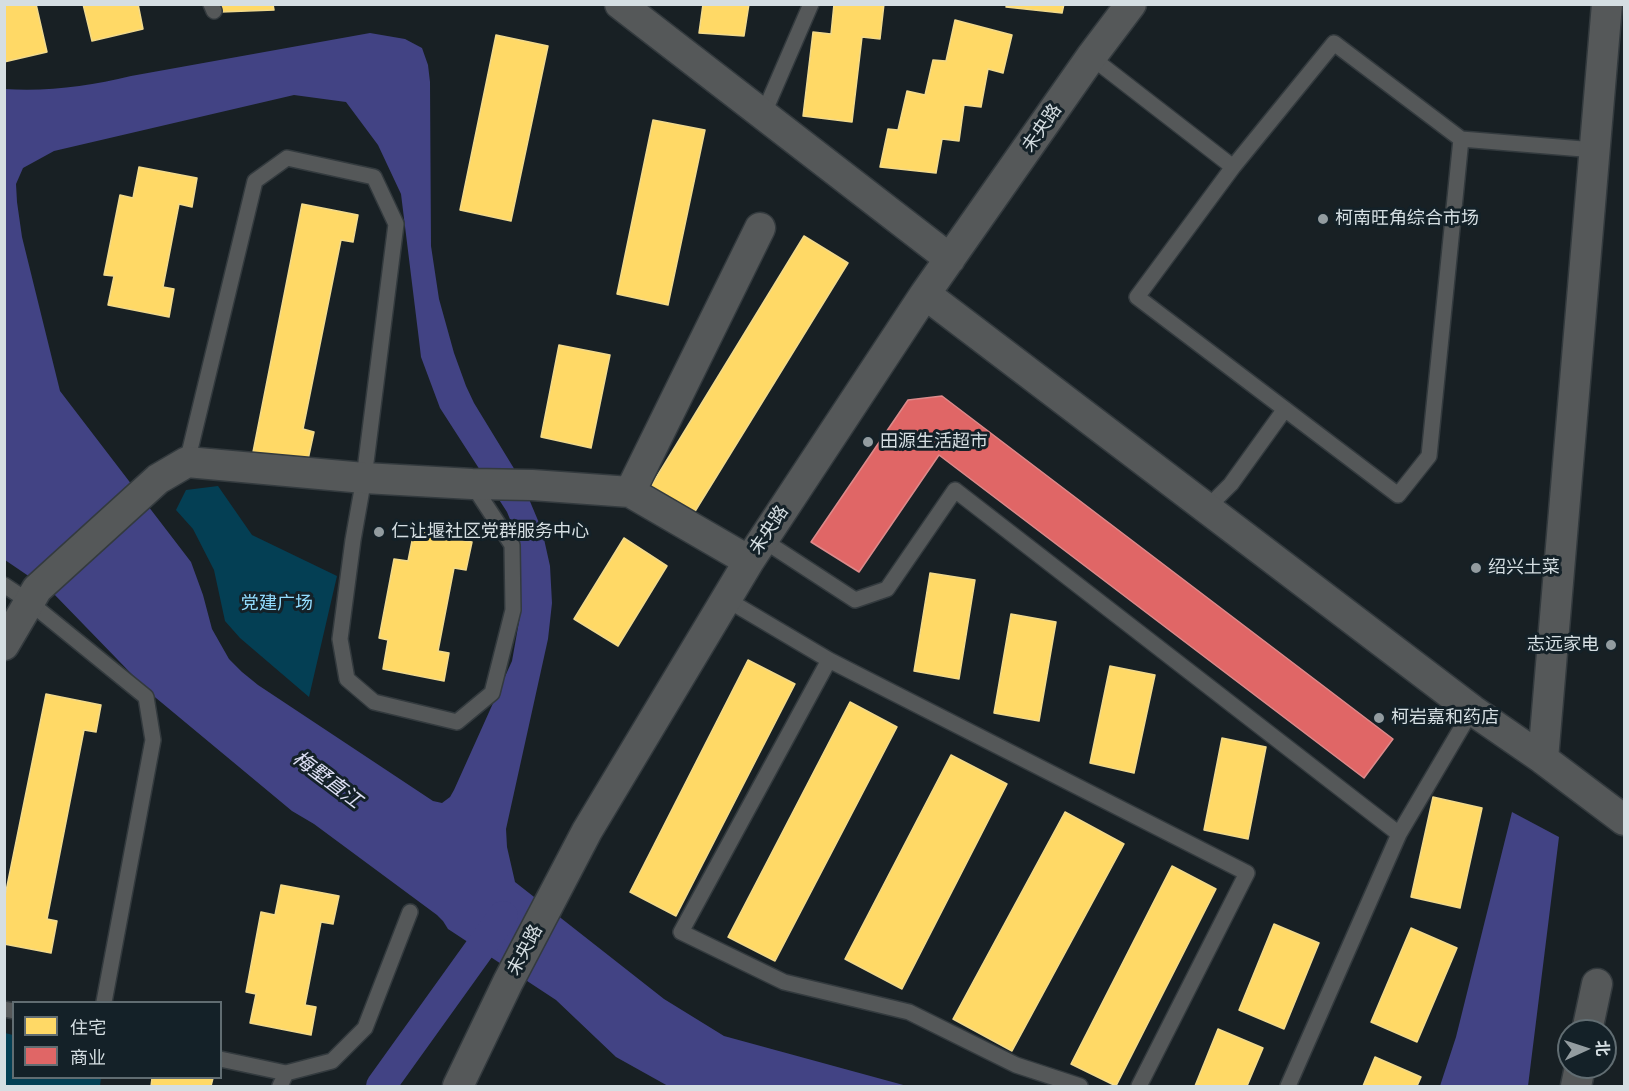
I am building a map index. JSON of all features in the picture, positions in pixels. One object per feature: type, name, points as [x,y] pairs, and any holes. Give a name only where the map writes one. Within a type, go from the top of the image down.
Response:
[{"type":"street","points":[[620,4],[950,259]]},
{"type":"street","name":"未央路","points":[[458,1086],[508,982],[586,831],[756,550],[925,294],[1091,57],[1131,4]]},
{"type":"street","points":[[1543,759],[1607,4]]},
{"type":"street","points":[[630,492],[759,228]]},
{"type":"street","points":[[925,294],[1472,710],[1543,759],[1624,820]]},
{"type":"street","points":[[4,645],[23,592],[158,479],[187,462],[364,478],[532,485],[630,492],[756,550]]},
{"type":"street","points":[[1590,1019],[1597,984]]},
{"type":"lane","points":[[763,115],[811,4]]},
{"type":"lane","points":[[1461,139],[1429,456],[1398,495],[1137,297],[1233,167],[1334,43],[1461,139],[1595,150]]},
{"type":"lane","points":[[1091,57],[1233,167]]},
{"type":"lane","points":[[187,462],[255,181],[287,158],[374,177],[396,224],[364,478],[340,639],[347,679],[374,702],[457,722],[492,693],[513,610],[512,545],[478,484]]},
{"type":"lane","points":[[1206,509],[1231,484],[1285,409]]},
{"type":"lane","points":[[756,550],[855,600],[887,589],[955,490],[1399,834]]},
{"type":"lane","points":[[23,592],[146,697],[153,740],[104,1001]]},
{"type":"lane","points":[[726,599],[829,660],[1246,873],[1139,1086]]},
{"type":"lane","points":[[829,660],[681,932],[784,982],[909,1012],[1016,1065],[1080,1086]]},
{"type":"lane","points":[[1288,1086],[1399,834],[1472,710]]},
{"type":"lane","points":[[222,1060],[283,1080],[332,1061],[364,1028],[410,912]]},
{"type":"green space","name":"党建广场","points":[[218,486],[252,535],[337,576],[309,697],[240,638],[225,621],[214,570],[193,529],[176,510],[186,490]]},
{"type":"green space","points":[[5,1033],[12,1035],[12,1079],[101,1079],[100,1086],[5,1086]]},
{"type":"water","name":"梅墅直江","points":[[370,33],[405,39],[422,48],[428,65],[430,82],[431,246],[439,299],[466,386],[521,480],[542,530],[550,566],[552,603],[548,639],[506,829],[507,847],[515,882],[664,999],[724,1036],[907,1086],[668,1086],[616,1057],[556,1000],[448,929],[437,915],[314,824],[292,811],[150,693],[52,592],[5,560],[4,89],[36,90],[68,87]],"holes":[[[294,95],[346,102],[378,145],[401,194],[421,357],[440,408],[507,512],[514,529],[519,566],[520,616],[512,661],[454,790],[450,797],[442,803],[433,801],[258,685],[229,659],[212,629],[191,562],[60,391],[22,237],[17,202],[16,184],[23,168],[54,151]]]},
{"type":"water","points":[[1512,812],[1559,837],[1528,1086],[1440,1086],[1456,1037]]},
{"type":"building: 住宅","points":[[4,4],[36,4],[47,52],[4,62]]},
{"type":"building: 住宅","points":[[83,4],[138,4],[143,29],[92,41]]},
{"type":"building: 住宅","points":[[221,4],[273,4],[274,10],[221,12]]},
{"type":"building: 住宅","points":[[703,4],[749,4],[744,36],[699,33]]},
{"type":"building: 住宅","points":[[834,4],[884,4],[880,39],[862,37],[852,122],[803,116],[813,32],[831,34]]},
{"type":"building: 住宅","points":[[1007,4],[1064,4],[1062,13],[1006,7]]},
{"type":"building: 住宅","points":[[955,20],[1012,35],[1003,73],[988,69],[981,107],[964,105],[959,141],[942,139],[936,173],[880,167],[888,129],[898,130],[907,91],[925,95],[933,60],[946,61]]},
{"type":"building: 住宅","points":[[496,35],[548,46],[511,221],[460,210]]},
{"type":"building: 住宅","points":[[653,120],[705,130],[668,305],[617,294]]},
{"type":"building: 住宅","points":[[139,167],[197,178],[192,207],[179,204],[163,287],[174,289],[169,317],[108,305],[114,276],[104,275],[120,195],[133,198]]},
{"type":"building: 住宅","points":[[302,204],[358,215],[353,242],[341,240],[303,429],[314,432],[307,464],[253,452]]},
{"type":"building: 住宅","points":[[804,236],[848,263],[694,513],[651,486]]},
{"type":"building: 住宅","points":[[559,345],[610,355],[591,448],[541,437]]},
{"type":"building: 住宅","points":[[414,531],[472,542],[466,570],[454,568],[438,651],[449,653],[444,681],[383,669],[388,640],[379,638],[394,559],[408,561]]},
{"type":"building: 住宅","points":[[624,538],[667,566],[618,646],[574,619]]},
{"type":"building: 住宅","points":[[930,573],[975,580],[959,679],[914,671]]},
{"type":"building: 住宅","points":[[1011,614],[1056,622],[1039,721],[994,713]]},
{"type":"building: 住宅","points":[[748,660],[795,684],[676,916],[630,892]]},
{"type":"building: 住宅","points":[[1110,666],[1155,675],[1134,773],[1090,763]]},
{"type":"building: 住宅","points":[[46,694],[101,705],[96,732],[84,730],[47,919],[57,921],[51,953],[4,944],[4,901]]},
{"type":"building: 住宅","points":[[850,702],[897,727],[775,961],[728,937]]},
{"type":"building: 住宅","points":[[1222,738],[1266,747],[1248,839],[1204,830]]},
{"type":"building: 住宅","points":[[951,755],[1007,784],[902,989],[845,959]]},
{"type":"building: 住宅","points":[[1433,797],[1482,808],[1460,908],[1411,897]]},
{"type":"building: 住宅","points":[[1065,812],[1124,844],[1012,1051],[953,1019]]},
{"type":"building: 住宅","points":[[1172,866],[1216,889],[1116,1086],[1071,1064]]},
{"type":"building: 住宅","points":[[281,885],[339,896],[333,924],[321,922],[305,1005],[316,1007],[311,1035],[250,1023],[256,994],[246,992],[261,912],[275,915]]},
{"type":"building: 住宅","points":[[1274,924],[1319,943],[1284,1029],[1239,1010]]},
{"type":"building: 住宅","points":[[1411,928],[1457,948],[1417,1042],[1371,1022]]},
{"type":"building: 住宅","points":[[1218,1029],[1263,1048],[1247,1086],[1195,1086]]},
{"type":"building: 住宅","points":[[1375,1057],[1421,1077],[1417,1086],[1363,1086]]},
{"type":"building: 住宅","points":[[152,1079],[213,1079],[211,1086],[151,1086]]},
{"type":"building: 商业","points":[[942,396],[1393,739],[1364,778],[939,455],[859,572],[811,542],[908,400]]},
{"type":"waterway","points":[[381,1086],[503,916]]},
{"type":"place","name":"柯南旺角综合市场","points":[[1323,219]]},
{"type":"place","name":"田源生活超市","points":[[868,442]]},
{"type":"place","name":"仁让堰社区党群服务中心","points":[[379,532]]},
{"type":"place","name":"绍兴土菜","points":[[1476,568]]},
{"type":"place","name":"志远家电","points":[[1611,645]]},
{"type":"place","name":"柯岩嘉和药店","points":[[1379,718]]}]
